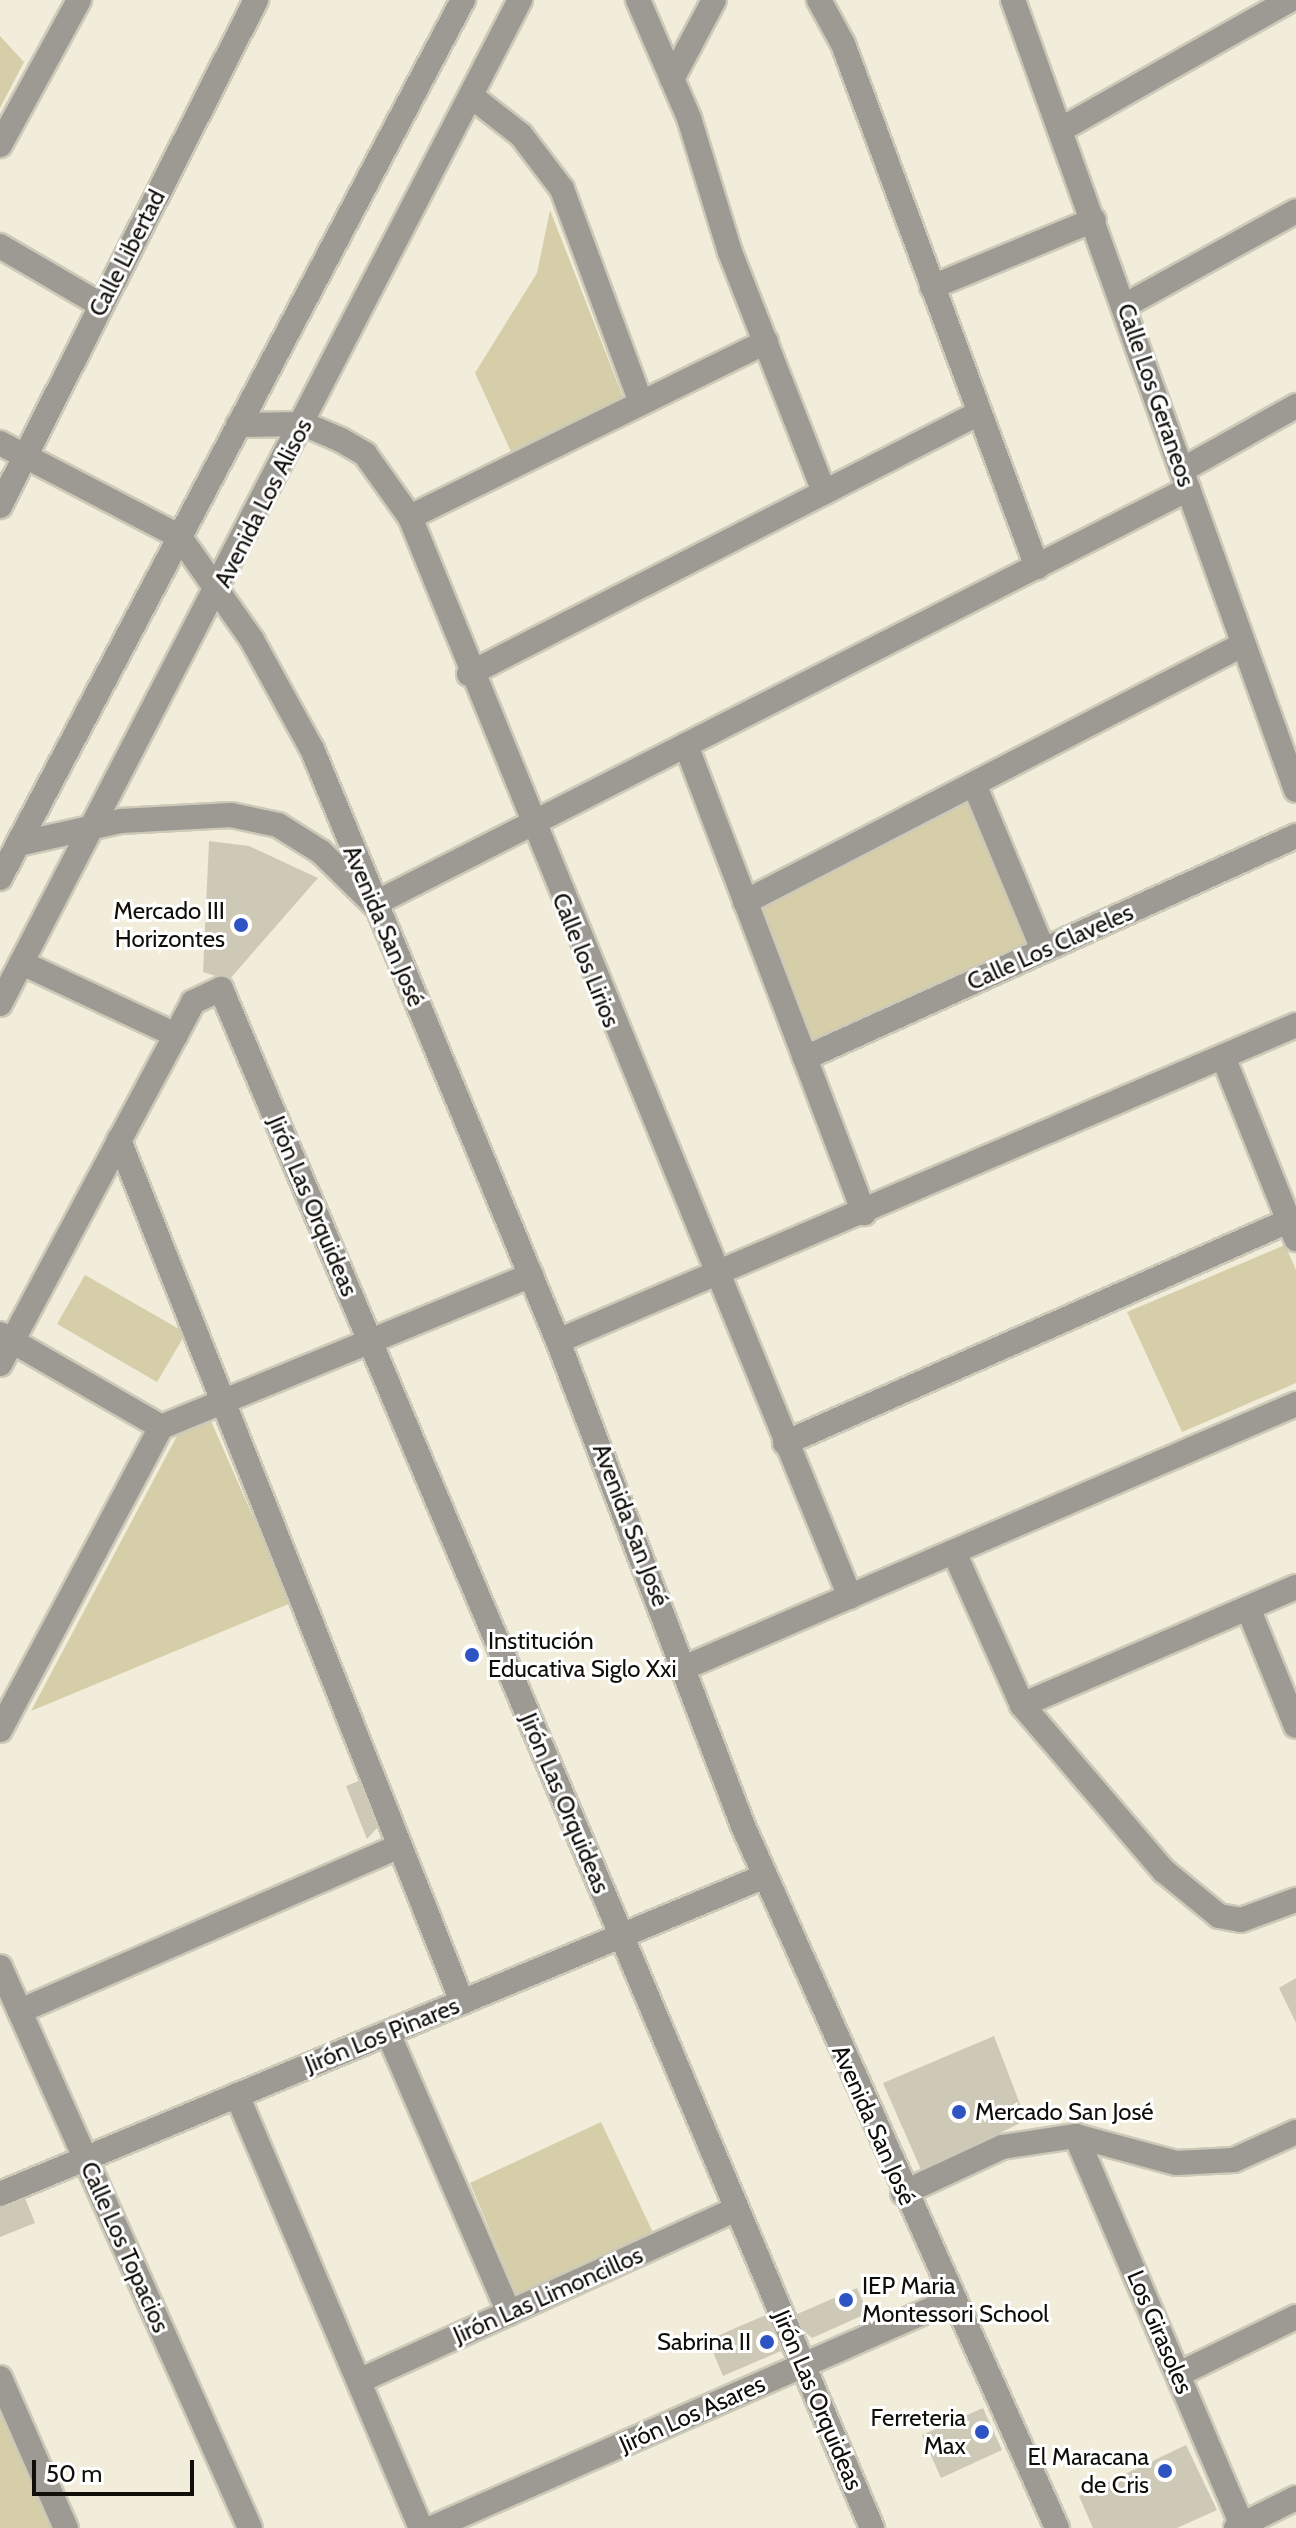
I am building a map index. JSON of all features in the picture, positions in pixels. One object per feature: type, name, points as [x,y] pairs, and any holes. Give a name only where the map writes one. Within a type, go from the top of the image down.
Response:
[{"type":"street","points":[[0,145],[79,0]]},
{"type":"street","name":"Calle Libertad","points":[[0,506],[256,0]]},
{"type":"street","points":[[0,878],[463,0]]},
{"type":"street","name":"Avenida Los Alisos","points":[[0,1004],[218,591],[520,0]]},
{"type":"street","points":[[638,0],[672,79],[766,342],[824,492]]},
{"type":"street","points":[[672,79],[714,0]]},
{"type":"street","points":[[819,0],[843,44],[1037,567]]},
{"type":"street","name":"Calle Los Geraneos","points":[[1013,0],[1126,305],[1242,645],[1296,790]]},
{"type":"street","points":[[1060,130],[1290,0]]},
{"type":"street","points":[[471,96],[521,135],[562,189],[641,403]]},
{"type":"street","points":[[1126,305],[1296,211]]},
{"type":"street","points":[[932,287],[1094,220]]},
{"type":"street","points":[[0,246],[101,305]]},
{"type":"street","points":[[410,517],[766,342]]},
{"type":"street","points":[[18,844],[91,828],[231,815],[278,825],[321,852],[374,904],[1037,567],[1185,480],[1296,406]]},
{"type":"street","points":[[469,674],[979,413]]},
{"type":"street","name":"Calle los Lirios","points":[[238,425],[304,424],[365,454],[410,517],[469,674],[850,1597]]},
{"type":"street","points":[[0,443],[179,536]]},
{"type":"street","name":"Avenida San José","points":[[179,536],[218,591],[312,749],[558,1341],[765,1876],[903,2193],[1057,2528]]},
{"type":"street","points":[[745,902],[1242,645]]},
{"type":"street","points":[[686,745],[864,1213]]},
{"type":"street","points":[[974,784],[1043,950]]},
{"type":"street","name":"Calle Los Claveles","points":[[805,1058],[1296,836]]},
{"type":"street","points":[[0,1364],[6,1337],[176,1035],[22,963]]},
{"type":"street","name":"Jirón Las Orquideas","points":[[176,1035],[193,1002],[221,989],[803,2365],[864,2526]]},
{"type":"street","points":[[558,1341],[1224,1059],[1296,1025]]},
{"type":"street","points":[[785,1443],[1292,1230],[1224,1059]]},
{"type":"street","points":[[119,1140],[462,2002]]},
{"type":"street","points":[[0,1730],[161,1427],[224,1404],[531,1275]]},
{"type":"street","points":[[6,1337],[161,1427]]},
{"type":"street","points":[[686,1667],[1296,1404]]},
{"type":"street","points":[[954,1552],[1022,1705],[1195,1901],[1241,1920],[1296,1900]]},
{"type":"street","points":[[1022,1705],[1296,1587]]},
{"type":"street","points":[[1248,1608],[1296,1726]]},
{"type":"street","points":[[20,2011],[400,1846]]},
{"type":"street","name":"Jirón Los Pinares","points":[[0,2194],[765,1876]]},
{"type":"street","name":"Calle Los Topacios","points":[[0,1967],[250,2528]]},
{"type":"street","points":[[388,2033],[509,2313]]},
{"type":"street","points":[[237,2095],[421,2528]]},
{"type":"street","points":[[903,2193],[1002,2147],[1076,2136],[1176,2163],[1234,2160],[1296,2132]]},
{"type":"street","name":"Los Girasoles","points":[[1076,2136],[1179,2374],[1240,2527]]},
{"type":"street","name":"Jirón Las Limoncillos","points":[[359,2381],[737,2209]]},
{"type":"street","name":"Jirón Los Asares","points":[[432,2528],[952,2300]]},
{"type":"street","points":[[1179,2374],[1296,2317]]},
{"type":"street","points":[[0,2378],[66,2528]]},
{"type":"street","points":[[1240,2527],[1296,2498]]},
{"type":"shaded area","points":[[0,36],[24,62],[0,108]]},
{"type":"shaded area","points":[[550,210],[623,397],[512,454],[475,373],[537,273]]},
{"type":"shaded area","points":[[984,794],[1048,939],[810,1045],[758,906]]},
{"type":"shaded area","points":[[1285,1245],[1296,1270],[1296,1383],[1182,1432],[1127,1312]]},
{"type":"shaded area","points":[[85,1275],[186,1333],[157,1382],[57,1324]]},
{"type":"shaded area","points":[[211,1421],[291,1603],[31,1711],[178,1434]]},
{"type":"shaded area","points":[[601,2122],[656,2239],[518,2298],[470,2183]]},
{"type":"shaded area","points":[[0,2410],[54,2528],[0,2528]]},
{"type":"building","name":"Mercado III Horizontes","points":[[209,841],[249,846],[318,878],[229,980],[203,972]]},
{"type":"building","points":[[369,1777],[385,1819],[367,1839],[346,1786]]},
{"type":"building","points":[[1296,1978],[1296,2023],[1279,1988]]},
{"type":"building","name":"Mercado San José","points":[[994,2036],[1026,2120],[922,2172],[883,2083]]},
{"type":"building","points":[[23,2193],[35,2223],[0,2237],[0,2202]]},
{"type":"building","name":"IEP Maria Montessori School","points":[[857,2288],[868,2313],[812,2338],[801,2329],[795,2315]]},
{"type":"building","points":[[766,2315],[781,2351],[723,2376],[708,2340]]},
{"type":"building","points":[[983,2408],[1002,2450],[941,2478],[922,2435]]},
{"type":"building","name":"El Maracana de Cris","points":[[1186,2445],[1217,2510],[1177,2528],[1093,2528],[1079,2496]]},
{"type":"place","name":"Mercado III Horizontes","points":[[241,925]]},
{"type":"place","name":"Institución Educativa Siglo Xxi","points":[[472,1655]]},
{"type":"place","name":"Mercado San José","points":[[959,2112]]},
{"type":"place","name":"IEP Maria Montessori School","points":[[846,2300]]},
{"type":"place","name":"Sabrina II","points":[[767,2342]]},
{"type":"place","name":"Ferreteria Max","points":[[982,2432]]},
{"type":"place","name":"El Maracana de Cris","points":[[1165,2471]]}]
